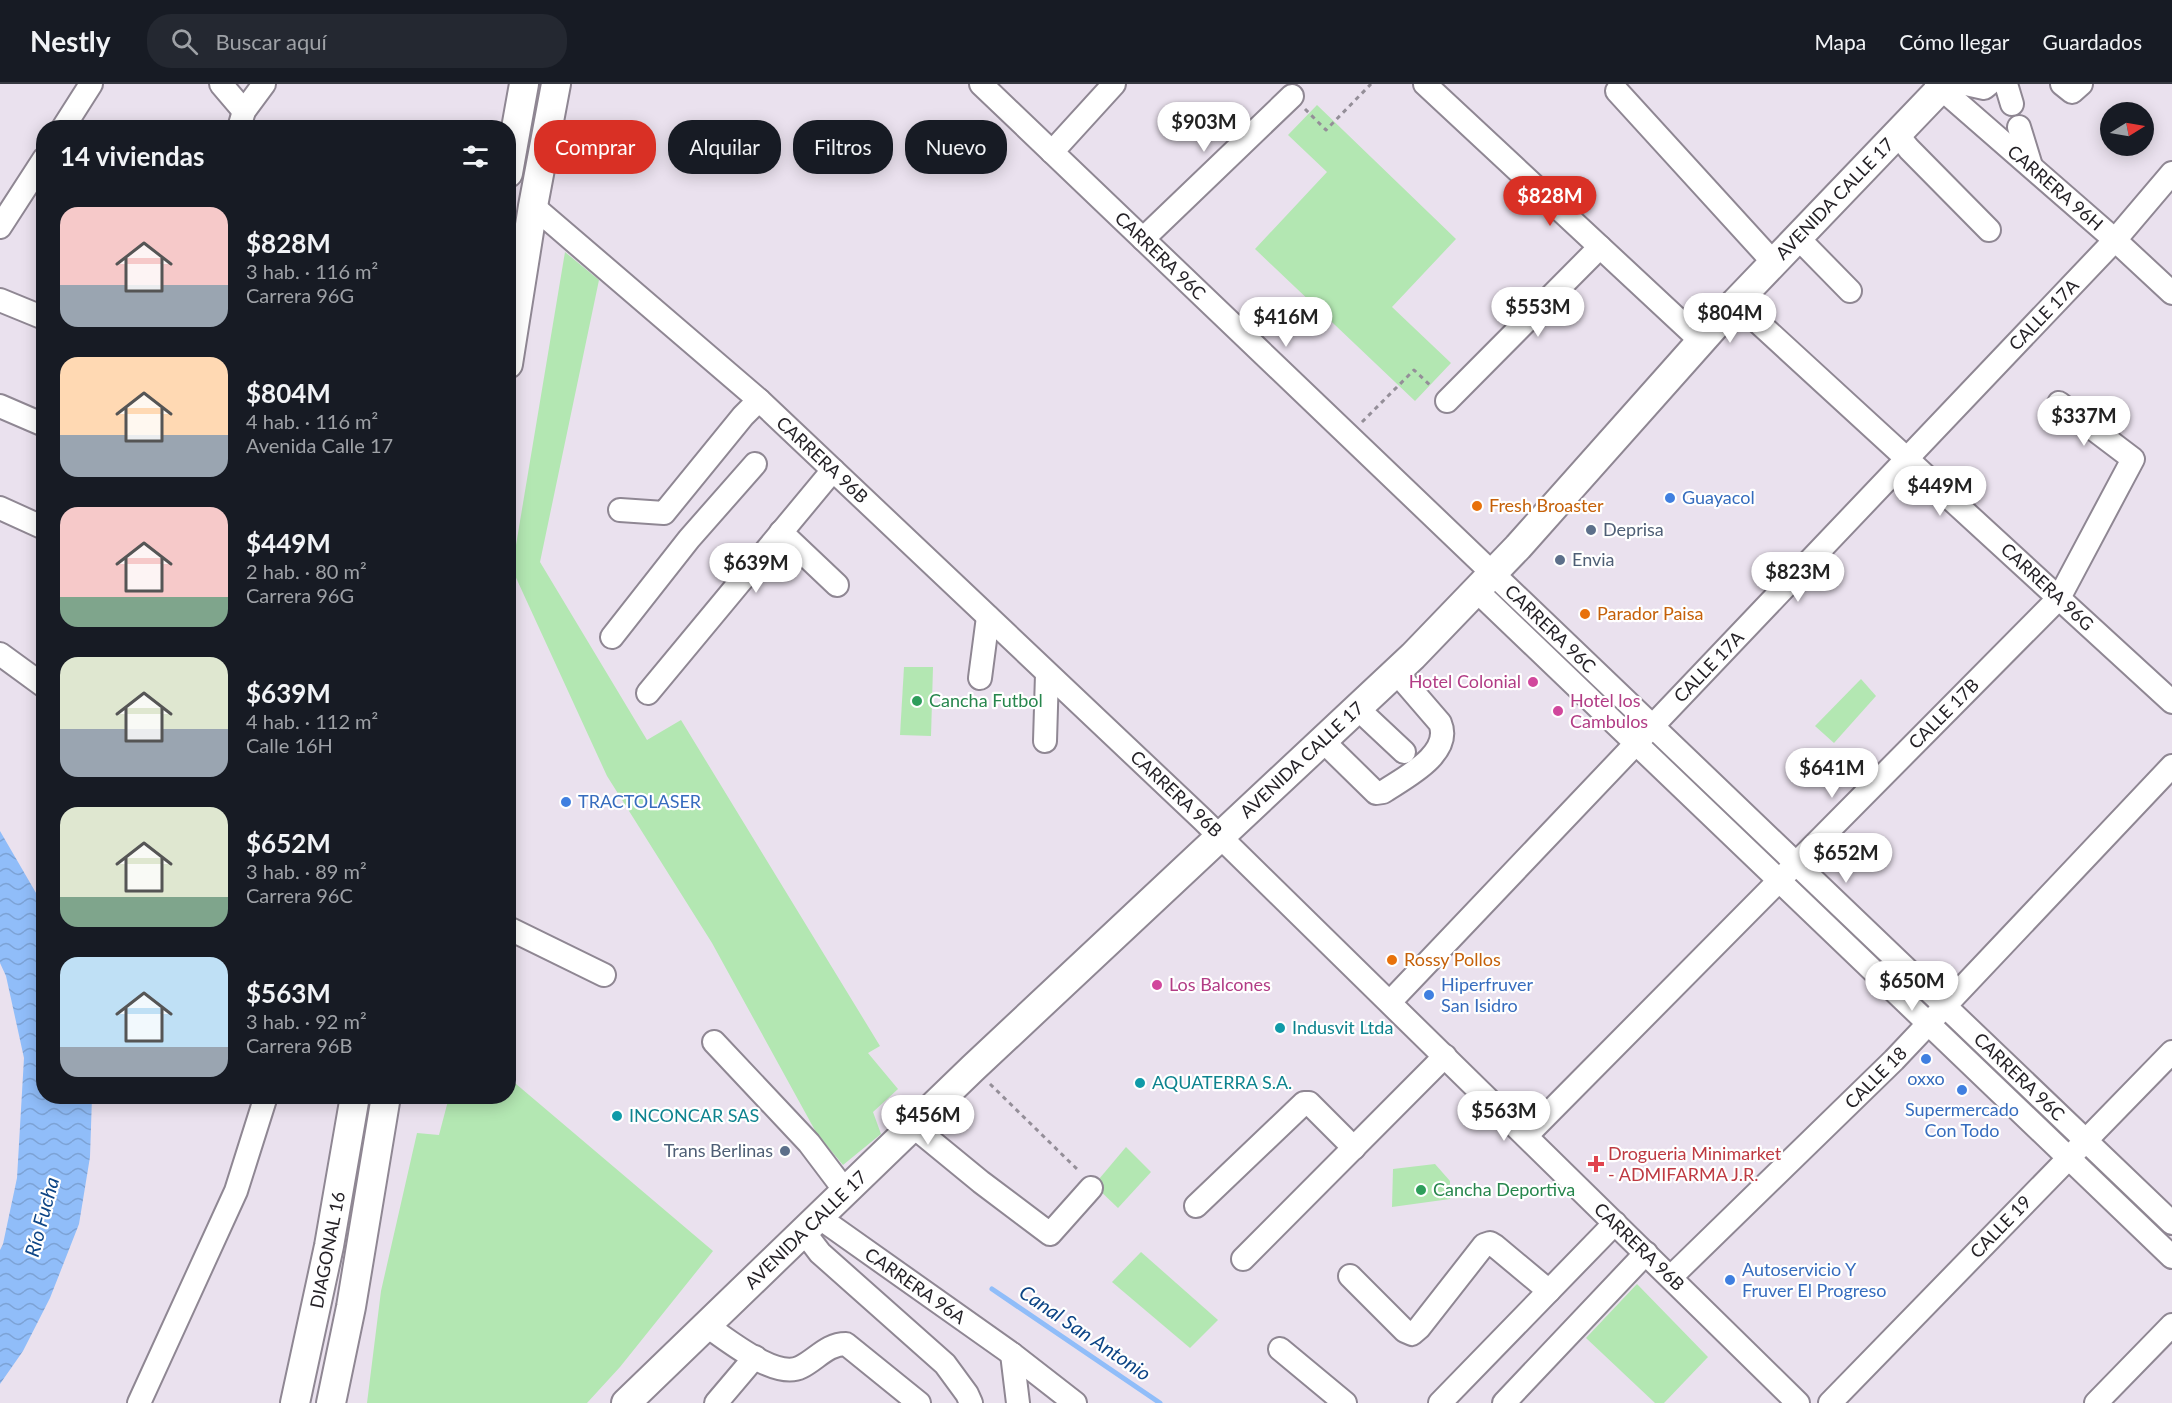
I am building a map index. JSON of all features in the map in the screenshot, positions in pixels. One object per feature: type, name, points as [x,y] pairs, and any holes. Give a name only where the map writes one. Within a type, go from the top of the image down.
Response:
[{"type":"main road","points":[[516,128],[524,84]]},
{"type":"main road","points":[[516,313],[556,84]]},
{"type":"main road","name":"AVENIDA CALLE 17","points":[[626,1403],[973,1068],[1396,672],[1485,583],[1736,302],[1947,85]]},
{"type":"main road","name":"DIAGONAL 16","points":[[295,1403],[329,1246],[354,1104]]},
{"type":"main road","name":"DIAGONAL 16","points":[[331,1403],[354,1287],[385,1104]]},
{"type":"street","points":[[68,120],[91,84]]},
{"type":"street","points":[[221,84],[242,119],[264,84]]},
{"type":"street","name":"CARRERA 96C","points":[[981,84],[1348,436],[1636,744],[2172,1257]]},
{"type":"street","points":[[1052,152],[1114,84]]},
{"type":"street","points":[[1947,85],[1984,88],[1989,84]]},
{"type":"street","points":[[2062,84],[2072,92],[2080,84]]},
{"type":"street","name":"CARRERA 96H","points":[[1947,85],[2031,167],[2172,293]]},
{"type":"street","points":[[1437,88],[1600,247],[1701,340]]},
{"type":"street","points":[[1617,91],[1774,263]]},
{"type":"street","points":[[1143,239],[1292,96]]},
{"type":"street","points":[[2019,127],[2031,167]]},
{"type":"street","points":[[1898,134],[1989,230]]},
{"type":"street","points":[[0,227],[36,171]]},
{"type":"street","name":"CALLE 17A","points":[[1390,1002],[2115,240],[2172,173]]},
{"type":"street","name":"CARRERA 96B","points":[[533,206],[759,400],[1221,836],[1671,1277],[1783,1398]]},
{"type":"street","points":[[1798,238],[1850,291]]},
{"type":"street","points":[[1447,401],[1600,247]]},
{"type":"street","points":[[0,300],[36,315]]},
{"type":"street","name":"CARRERA 96G","points":[[1736,302],[2172,702]]},
{"type":"street","points":[[664,513],[743,416],[759,400]]},
{"type":"street","name":"CALLE 17B","points":[[1526,1136],[2059,598],[2133,459],[2059,403]]},
{"type":"street","points":[[0,406],[36,422]]},
{"type":"street","points":[[612,637],[688,539],[755,464]]},
{"type":"street","points":[[648,693],[833,470]]},
{"type":"street","points":[[0,508],[36,524]]},
{"type":"street","points":[[620,510],[664,513],[688,539]]},
{"type":"street","points":[[781,532],[837,585]]},
{"type":"street","name":"CARRERA 96C","points":[[1485,583],[1652,727],[2172,1223]]},
{"type":"street","points":[[980,678],[988,617]]},
{"type":"street","points":[[0,654],[36,680]]},
{"type":"street","points":[[1323,741],[1376,793],[1383,792],[1413,761],[1438,749],[1443,738],[1440,723],[1396,672]]},
{"type":"street","points":[[1045,741],[1047,674]]},
{"type":"street","points":[[1358,708],[1413,761]]},
{"type":"street","name":"CALLE 18","points":[[1671,1277],[1894,1060],[2172,766]]},
{"type":"street","points":[[516,932],[604,975]]},
{"type":"street","points":[[714,1042],[809,1143],[846,1192]]},
{"type":"street","name":"CALLE 19","points":[[1830,1403],[2172,1052]]},
{"type":"street","points":[[1243,1259],[1445,1056]]},
{"type":"street","points":[[1196,1206],[1304,1103],[1309,1103],[1354,1148]]},
{"type":"street","points":[[139,1403],[236,1191],[263,1104]]},
{"type":"street","points":[[914,1127],[1050,1234],[1091,1188]]},
{"type":"street","points":[[1440,1403],[1616,1223]]},
{"type":"street","points":[[812,1225],[820,1252],[945,1364],[971,1403]]},
{"type":"street","name":"CARRERA 96A","points":[[812,1225],[1012,1354],[1075,1403]]},
{"type":"street","points":[[1350,1276],[1405,1331],[1412,1334],[1484,1245],[1490,1243],[1549,1291]]},
{"type":"street","points":[[1504,1403],[1646,1253]]},
{"type":"street","points":[[2096,1403],[2172,1325]]},
{"type":"street","points":[[707,1326],[769,1366],[790,1370],[801,1367],[837,1344],[846,1344],[919,1403]]},
{"type":"street","points":[[1280,1349],[1345,1403]]},
{"type":"street","points":[[1012,1354],[1018,1403]]},
{"type":"street","points":[[717,1402],[755,1357]]},
{"type":"path","points":[[1292,96],[1326,130],[1371,84]]},
{"type":"path","points":[[1348,436],[1414,370],[1447,401]]},
{"type":"path","points":[[987,1081],[1087,1180],[1091,1188]]},
{"type":"green space","points":[[1317,105],[1456,239],[1392,307],[1451,363],[1415,401],[1255,249],[1327,172],[1288,135]]},
{"type":"green space","points":[[565,252],[599,280],[540,562],[647,740],[681,720],[880,1046],[868,1053],[898,1089],[873,1112],[881,1134],[843,1165],[817,1134],[712,943],[607,776],[516,578],[516,545]]},
{"type":"green space","name":"Cancha Futbol","points":[[904,667],[933,667],[931,736],[900,735]]},
{"type":"green space","points":[[1861,679],[1876,696],[1834,743],[1815,726]]},
{"type":"green space","points":[[516,1084],[713,1251],[620,1367],[587,1403],[367,1403],[381,1291],[417,1133],[439,1135],[447,1104],[516,1104]]},
{"type":"green space","points":[[1126,1147],[1151,1172],[1118,1208],[1094,1185]]},
{"type":"green space","name":"Cancha Deportiva","points":[[1435,1164],[1450,1181],[1450,1199],[1392,1207],[1393,1169]]},
{"type":"green space","points":[[1141,1252],[1218,1320],[1190,1348],[1112,1282]]},
{"type":"green space","points":[[1637,1284],[1708,1357],[1664,1403],[1655,1403],[1586,1338]]},
{"type":"water","name":"Río Fucha","points":[[0,831],[36,893],[36,1104],[92,1104],[90,1157],[79,1224],[50,1298],[23,1351],[0,1384],[0,1250],[17,1178],[24,1058],[6,976],[0,963]]},
{"type":"waterway","name":"Canal San Antonio","points":[[992,1289],[1160,1403]]},
{"type":"place","name":"Guayacol","points":[[1670,498]]},
{"type":"place","name":"Fresh Broaster","points":[[1477,506]]},
{"type":"place","name":"Deprisa","points":[[1591,530]]},
{"type":"place","name":"Envia","points":[[1560,560]]},
{"type":"place","name":"Parador Paisa","points":[[1585,614]]},
{"type":"place","name":"Hotel Colonial","points":[[1533,682]]},
{"type":"place","name":"Cancha Futbol","points":[[917,701]]},
{"type":"place","name":"Hotel los Cambulos","points":[[1558,711]]},
{"type":"place","name":"TRACTOLASER","points":[[566,802]]},
{"type":"place","name":"Rossy Pollos","points":[[1392,960]]},
{"type":"place","name":"Los Balcones","points":[[1157,985]]},
{"type":"place","name":"Hiperfruver San Isidro","points":[[1429,995]]},
{"type":"place","name":"Indusvit Ltda","points":[[1280,1028]]},
{"type":"place","name":"oxxo","points":[[1926,1059]]},
{"type":"place","name":"AQUATERRA S.A.","points":[[1140,1083]]},
{"type":"place","name":"Supermercado Con Todo","points":[[1962,1090]]},
{"type":"place","name":"INCONCAR SAS","points":[[617,1116]]},
{"type":"place","name":"Trans Berlinas","points":[[785,1151]]},
{"type":"place","name":"Drogueria Minimarket - ADMIFARMA J.R.","points":[[1596,1164]]},
{"type":"place","name":"Cancha Deportiva","points":[[1421,1190]]},
{"type":"place","name":"Autoservicio Y Fruver El Progreso","points":[[1730,1280]]}]
